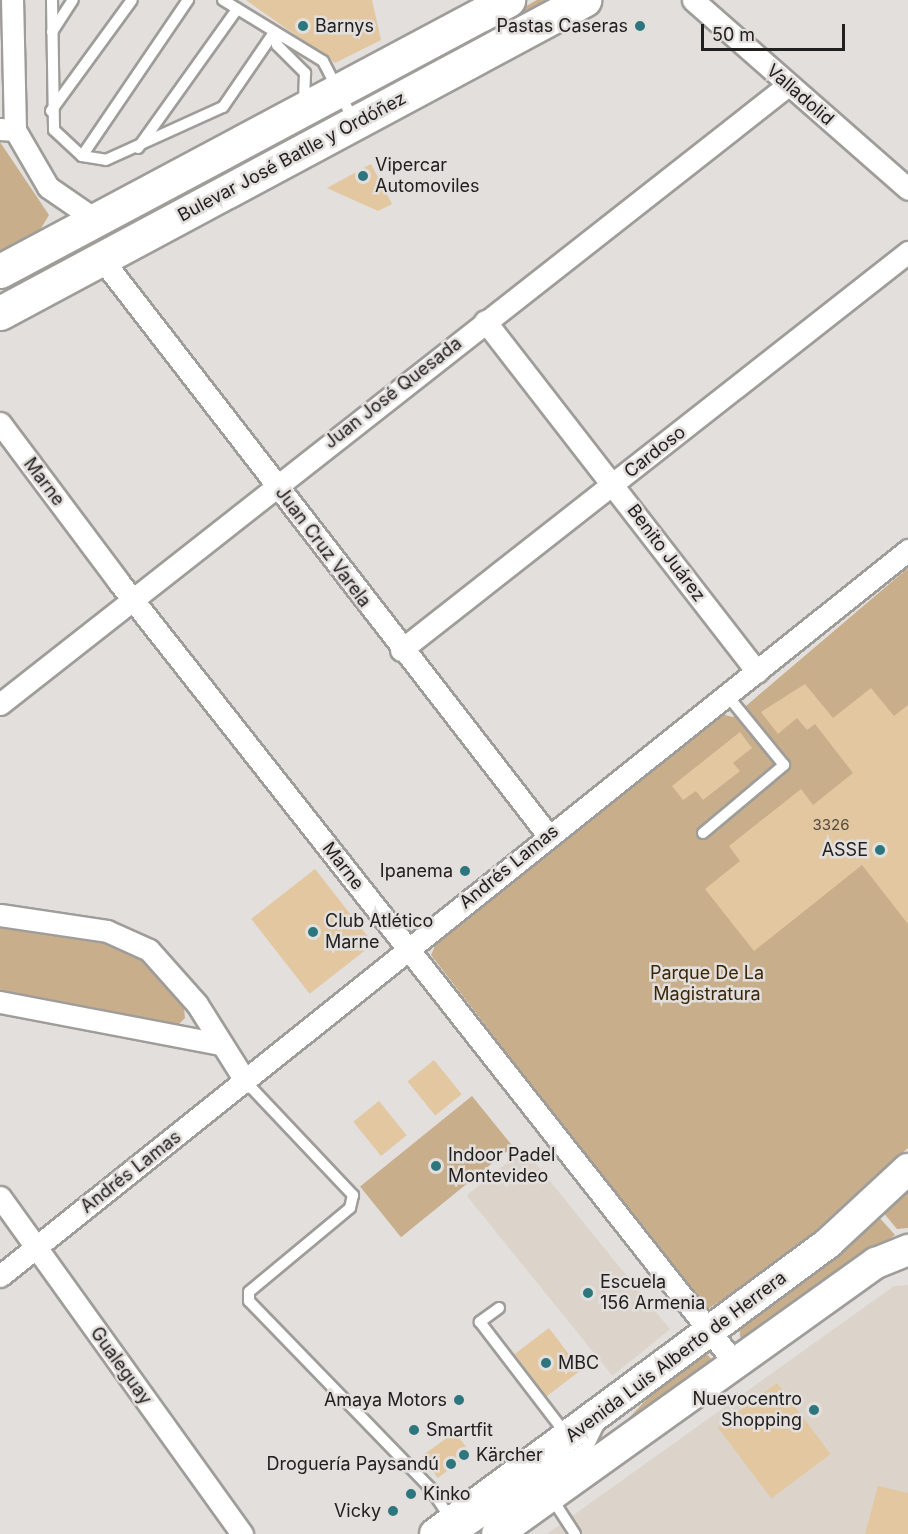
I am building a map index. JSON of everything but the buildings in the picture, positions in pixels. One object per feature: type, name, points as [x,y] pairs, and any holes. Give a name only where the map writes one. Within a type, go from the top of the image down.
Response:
[{"type":"main road","name":"Bulevar José Batlle y Ordóñez","points":[[0,271],[303,107],[508,0]]},
{"type":"main road","name":"Bulevar José Batlle y Ordóñez","points":[[0,313],[584,0]]},
{"type":"main road","name":"Avenida Luis Alberto de Herrera","points":[[451,1530],[828,1243],[908,1169]]},
{"type":"main road","name":"Avenida Luis Alberto de Herrera","points":[[496,1534],[734,1362],[876,1263],[908,1250]]},
{"type":"street","points":[[12,0],[7,130],[48,187],[96,220]]},
{"type":"street","name":"Valladolid","points":[[693,0],[908,189]]},
{"type":"street","name":"Juan José Quesada","points":[[0,704],[135,601],[276,486],[788,85]]},
{"type":"street","name":"Cardoso","points":[[401,650],[908,252]]},
{"type":"street","name":"Juan Cruz Varela","points":[[101,258],[401,650],[548,835]]},
{"type":"street","name":"Benito Juárez","points":[[485,321],[614,484],[757,672]]},
{"type":"street","name":"Marne","points":[[0,423],[135,601],[734,1362]]},
{"type":"street","name":"Andrés Lamas","points":[[0,1276],[246,1082],[548,835],[757,672],[908,550]]},
{"type":"street","points":[[0,915],[107,932],[149,950],[197,1004],[220,1044],[246,1082]]},
{"type":"street","points":[[0,1002],[220,1044]]},
{"type":"street","name":"Gualeguay","points":[[0,1197],[242,1534]]},
{"type":"lane","points":[[52,0],[50,112],[54,130],[82,156],[106,160],[136,151],[223,107],[275,35]]},
{"type":"lane","points":[[52,32],[73,0]]},
{"type":"lane","points":[[50,112],[132,0]]},
{"type":"lane","points":[[82,156],[188,0]]},
{"type":"lane","points":[[223,0],[275,35],[285,36],[323,61],[355,124]]},
{"type":"lane","points":[[136,151],[237,9]]},
{"type":"lane","points":[[275,35],[277,45],[305,74],[303,107]]},
{"type":"lane","points":[[703,833],[784,765],[727,695]]},
{"type":"lane","points":[[246,1082],[353,1195],[350,1208],[249,1292],[249,1301],[430,1488],[451,1530],[589,1445],[603,1414]]},
{"type":"lane","points":[[499,1308],[480,1322],[569,1438]]},
{"type":"lane","points":[[549,1495],[575,1534]]},
{"type":"shaded area","points":[[524,1149],[670,1329],[612,1376],[466,1196]]},
{"type":"shaded area","name":"Nuevocentro Shopping","points":[[908,1285],[908,1534],[547,1534],[894,1286]]},
{"type":"green space","points":[[537,0],[554,0],[358,105],[354,102]]},
{"type":"green space","points":[[0,142],[49,215],[37,235],[0,252]]},
{"type":"green space","points":[[251,154],[242,166],[22,283],[39,265]]},
{"type":"green space","name":"Parque De La Magistratura","points":[[908,568],[908,1148],[776,1266],[706,1310],[431,955],[436,944],[721,714],[733,717]]},
{"type":"green space","points":[[0,924],[106,939],[143,953],[183,1000],[185,1018],[178,1025],[0,996]]},
{"type":"green space","name":"Indoor Padel Montevideo","points":[[472,1096],[513,1147],[401,1237],[360,1187]]},
{"type":"green space","points":[[908,1187],[908,1228],[897,1229],[882,1211]]},
{"type":"green space","points":[[877,1215],[895,1235],[747,1340],[740,1337],[740,1330]]},
{"type":"green space","points":[[706,1353],[713,1361],[614,1434],[659,1386]]},
{"type":"place","name":"Barnys","points":[[303,26]]},
{"type":"place","name":"Pastas Caseras","points":[[640,26]]},
{"type":"place","name":"Vipercar Automoviles","points":[[363,176]]},
{"type":"place","name":"ASSE","points":[[880,850]]},
{"type":"place","name":"Ipanema","points":[[465,871]]},
{"type":"place","name":"Club Atlético Marne","points":[[313,932]]},
{"type":"place","name":"Indoor Padel Montevideo","points":[[436,1166]]},
{"type":"place","name":"Escuela 156 Armenia","points":[[588,1293]]},
{"type":"place","name":"MBC","points":[[546,1363]]},
{"type":"place","name":"Amaya Motors","points":[[459,1400]]},
{"type":"place","name":"Nuevocentro Shopping","points":[[814,1410]]},
{"type":"place","name":"Smartfit","points":[[414,1430]]},
{"type":"place","name":"Kärcher","points":[[464,1455]]},
{"type":"place","name":"Droguería Paysandú","points":[[451,1464]]},
{"type":"place","name":"Kinko","points":[[411,1494]]},
{"type":"place","name":"Vicky","points":[[393,1511]]}]
